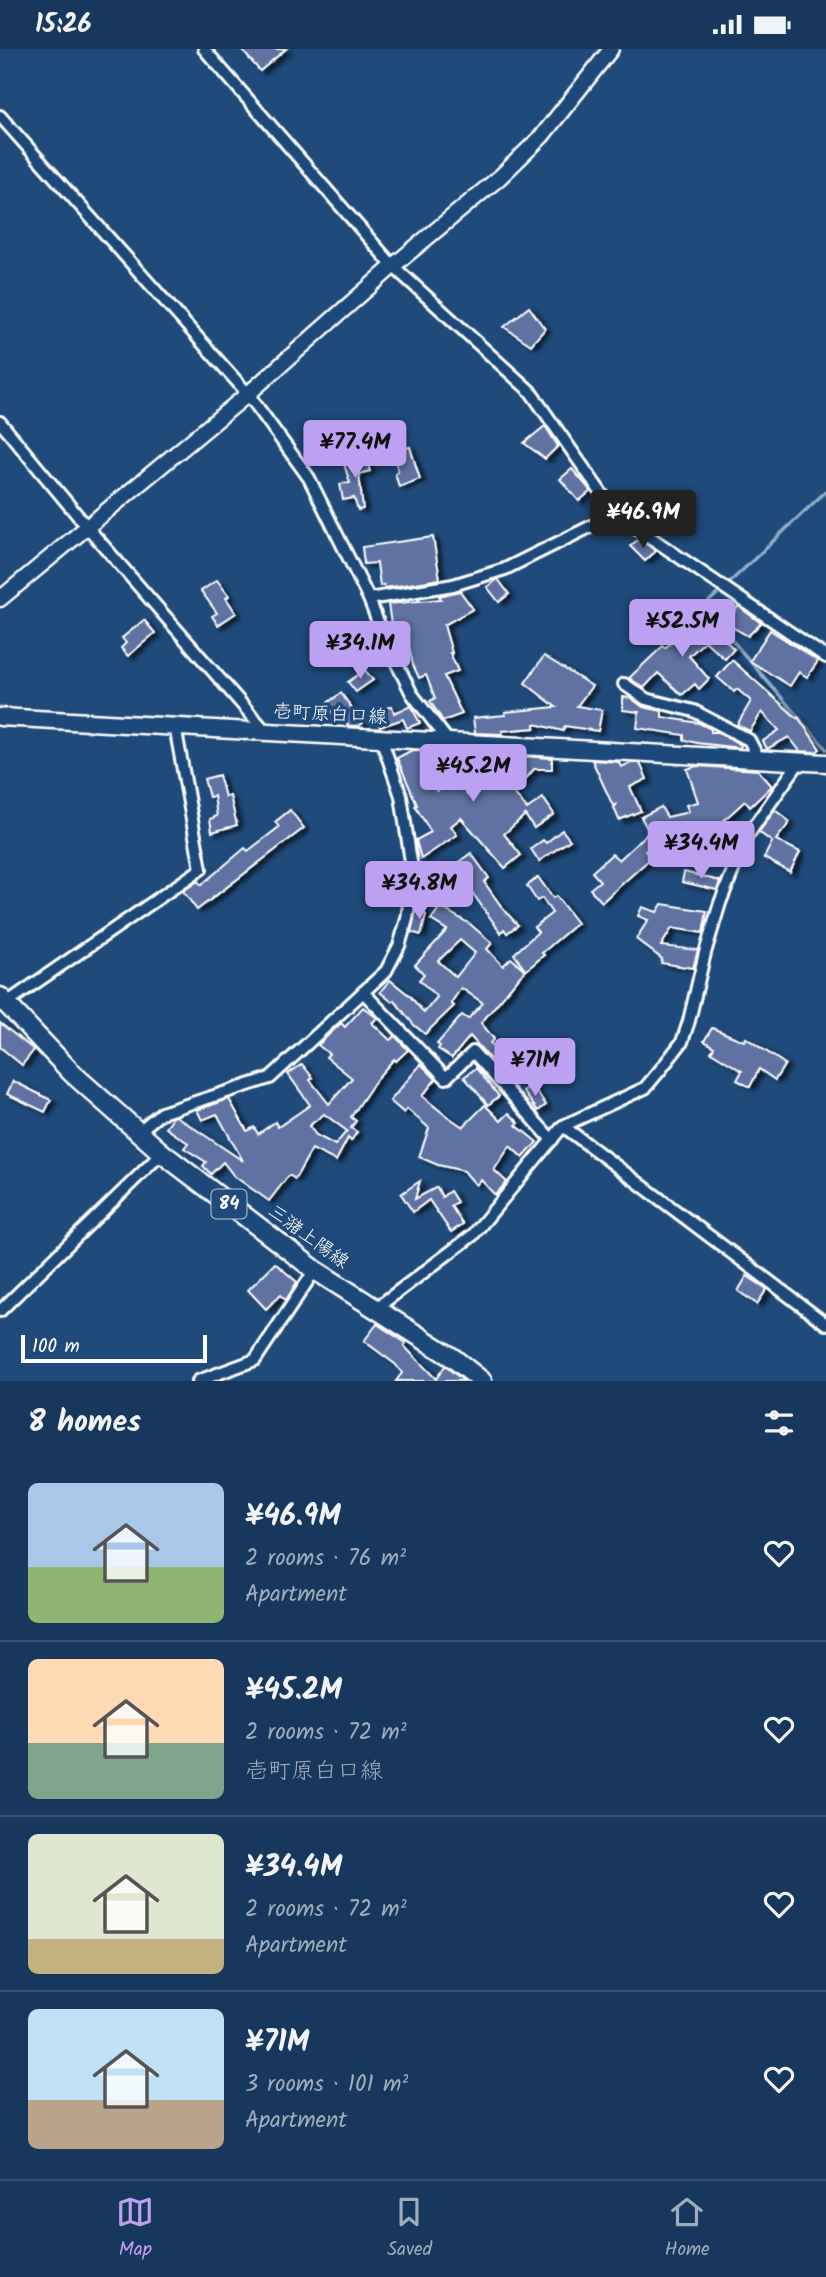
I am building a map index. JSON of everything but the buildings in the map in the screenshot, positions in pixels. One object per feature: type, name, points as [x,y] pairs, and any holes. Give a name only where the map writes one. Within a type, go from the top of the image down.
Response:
[{"type":"main road","name":"壱町原白口線","points":[[0,717],[826,763]]},
{"type":"main road","name":"三潴上陽線","points":[[2,1002],[73,1074],[162,1153],[315,1270],[453,1358],[482,1381]]},
{"type":"street","points":[[204,49],[393,266],[530,391],[616,514],[826,657]]},
{"type":"street","points":[[0,599],[248,394],[513,165],[542,136],[611,49]]},
{"type":"street","points":[[0,116],[248,394],[309,478],[412,694],[449,742]]},
{"type":"street","points":[[0,422],[88,528],[267,733]]},
{"type":"street","points":[[369,599],[453,585],[505,569],[616,514]]},
{"type":"street","points":[[624,684],[646,699],[694,711],[749,740],[759,759]]},
{"type":"street","points":[[2,1002],[201,869],[175,726]]},
{"type":"street","points":[[137,1133],[161,1113],[270,1078],[387,971],[399,946],[412,893],[413,875],[401,796],[381,739]]},
{"type":"street","points":[[376,1310],[473,1235],[563,1126],[645,1089],[682,1042],[720,903],[747,835],[800,761]]},
{"type":"street","points":[[363,992],[446,1078],[472,1052],[552,1140]]},
{"type":"street","points":[[563,1126],[826,1324]]},
{"type":"street","points":[[0,1311],[162,1153]]},
{"type":"street","points":[[198,1381],[255,1360],[315,1270]]},
{"type":"waterway","points":[[730,582],[826,491]]},
{"type":"waterway","points":[[717,594],[703,607],[826,749]]}]
